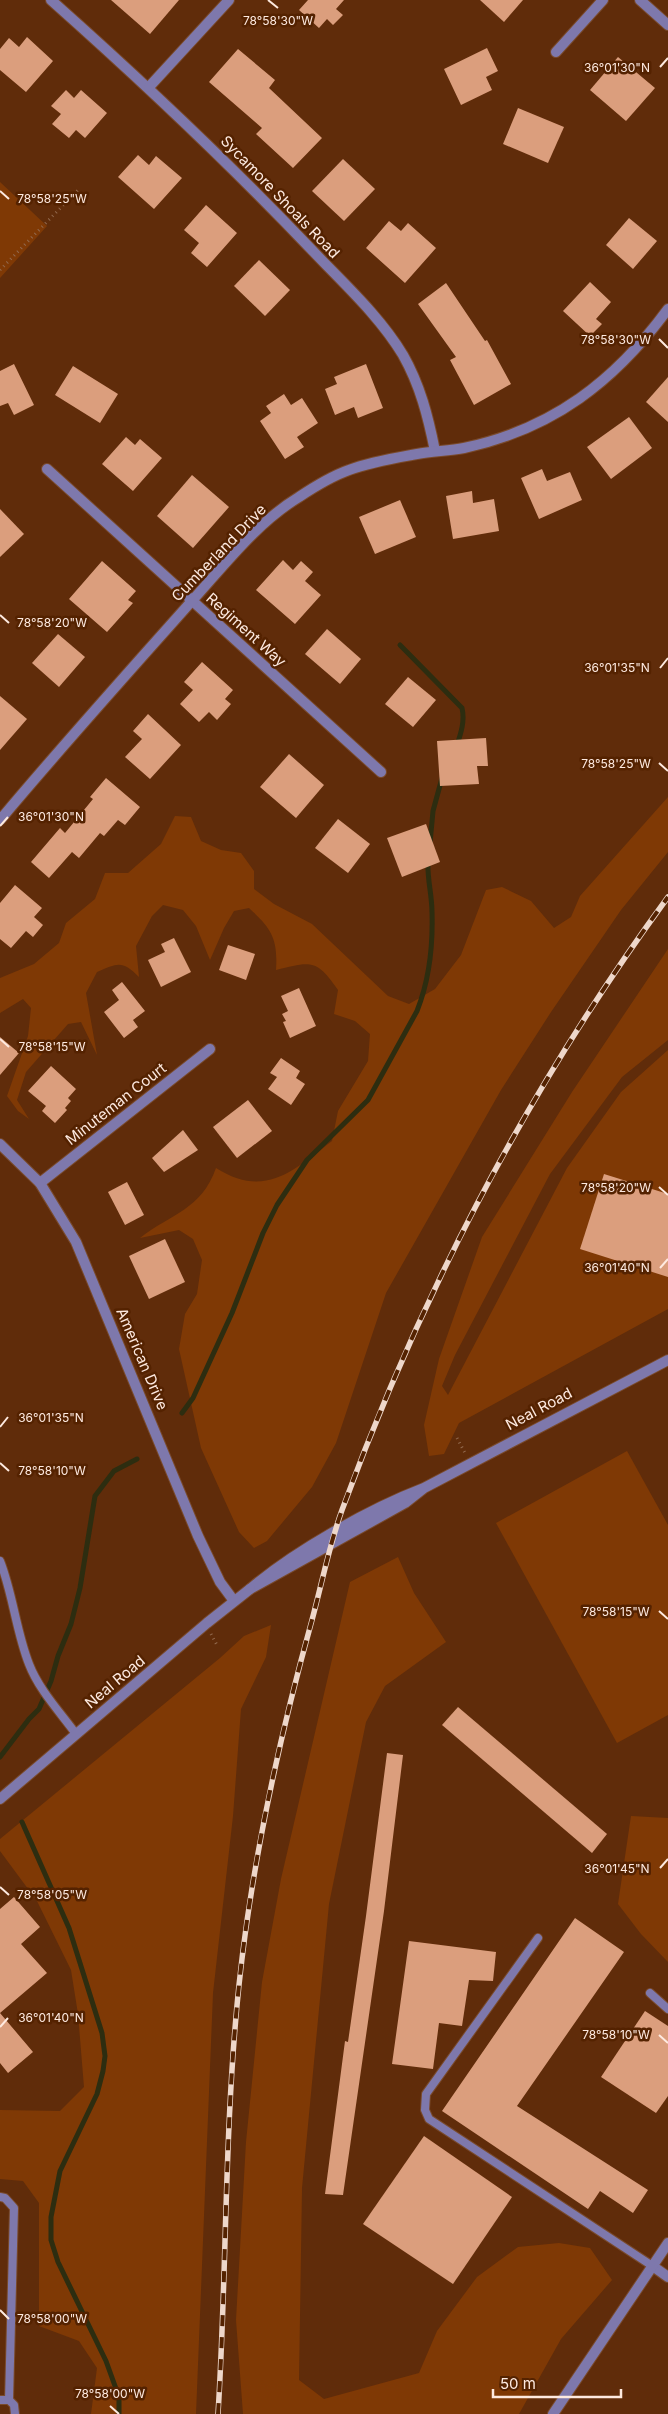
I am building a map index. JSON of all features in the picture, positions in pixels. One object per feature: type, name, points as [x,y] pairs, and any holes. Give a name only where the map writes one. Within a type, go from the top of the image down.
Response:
[{"type":"street","name":"Sycamore Shoals Road","points":[[51,0],[149,87],[284,221],[387,331],[402,353],[423,396],[435,451]]},
{"type":"street","points":[[149,87],[229,0]]},
{"type":"street","points":[[556,52],[604,0]]},
{"type":"street","points":[[640,0],[668,25]]},
{"type":"street","name":"Cumberland Drive","points":[[0,820],[73,732],[192,601],[263,525],[298,497],[349,470],[435,451],[462,449],[500,440],[534,426],[564,410],[588,394],[648,336],[668,309]]},
{"type":"street","name":"Regiment Way","points":[[47,469],[381,772]]},
{"type":"street","name":"Minuteman Court","points":[[40,1183],[210,1049]]},
{"type":"street","name":"American Drive","points":[[0,1144],[40,1183],[76,1242],[198,1536],[220,1582],[234,1600]]},
{"type":"street","name":"Neal Road","points":[[0,1799],[234,1600],[250,1590],[272,1571],[308,1548],[404,1496],[424,1488],[668,1360]]},
{"type":"street","points":[[553,2414],[654,2267],[668,2243]]},
{"type":"street","points":[[654,2267],[668,2277]]},
{"type":"lane","points":[[0,1561],[8,1582],[28,1663],[38,1684],[76,1734]]},
{"type":"lane","points":[[538,1938],[426,2094],[425,2110],[429,2119],[654,2267]]},
{"type":"lane","points":[[650,1993],[668,2009]]},
{"type":"lane","points":[[0,2197],[5,2198],[14,2208],[9,2400]]},
{"type":"lane","points":[[0,2400],[9,2400],[14,2405],[15,2414]]},
{"type":"path","points":[[0,270],[79,189]]},
{"type":"path","points":[[458,1440],[463,1449]]},
{"type":"path","points":[[210,1632],[218,1646]]},
{"type":"shaded area","points":[[0,182],[47,226],[0,278]]},
{"type":"shaded area","points":[[668,797],[668,852],[621,910],[551,1012],[501,1090],[386,1293],[336,1443],[312,1487],[267,1541],[254,1548],[239,1532],[201,1448],[179,1349],[185,1314],[197,1294],[202,1260],[193,1239],[179,1230],[140,1238],[194,1202],[210,1182],[216,1168],[233,1177],[249,1181],[264,1181],[291,1171],[332,1141],[338,1111],[368,1061],[370,1034],[355,1021],[334,1014],[338,990],[331,980],[318,968],[305,964],[276,970],[276,950],[272,935],[263,922],[249,908],[234,911],[224,928],[210,960],[196,926],[183,910],[163,905],[152,916],[136,946],[139,977],[124,966],[115,965],[97,972],[86,993],[97,1055],[81,1022],[68,1024],[26,1072],[17,1100],[29,1119],[18,1111],[7,1096],[28,1036],[31,1008],[23,999],[0,1013],[0,978],[34,964],[59,943],[66,923],[95,899],[105,873],[128,873],[161,844],[175,816],[191,817],[201,841],[221,850],[241,853],[254,871],[254,889],[274,904],[312,924],[388,996],[409,1004],[435,989],[461,955],[486,890],[502,887],[531,901],[554,928],[571,917],[580,896]]},
{"type":"shaded area","points":[[668,949],[668,1040],[622,1077],[550,1174],[455,1355],[442,1386],[448,1395],[567,1168],[621,1092],[668,1050],[668,1309],[459,1423],[444,1454],[429,1456],[424,1425],[439,1359],[482,1237],[572,1092]]},
{"type":"shaded area","points":[[627,1451],[668,1525],[668,1715],[617,1743],[496,1523]]},
{"type":"shaded area","points":[[398,1557],[414,1593],[446,1642],[385,1686],[366,1722],[329,1904],[302,2188],[299,2380],[324,2399],[419,2373],[437,2331],[477,2277],[518,2247],[559,2243],[590,2248],[612,2280],[561,2339],[519,2414],[243,2414],[236,2320],[246,2142],[262,1982],[281,1879],[350,1582]]},
{"type":"shaded area","points":[[271,1625],[266,1657],[241,1709],[233,1816],[213,1993],[196,2414],[91,2414],[97,2368],[79,2341],[39,2326],[39,2203],[23,2181],[0,2179],[0,2110],[60,2111],[84,2087],[78,2014],[71,1970],[37,1901],[0,1851],[0,1839],[220,1658],[244,1636]]},
{"type":"shaded area","points":[[631,1816],[668,1818],[668,1962],[641,1934],[618,1904]]},
{"type":"building","points":[[111,0],[179,0],[150,34]]},
{"type":"building","points":[[308,0],[344,0],[336,9],[343,15],[333,25],[327,19],[319,28],[299,10]]},
{"type":"building","points":[[480,0],[523,0],[504,22]]},
{"type":"building","points":[[27,37],[53,61],[26,92],[0,70],[0,49],[9,38],[19,47]]},
{"type":"building","points":[[487,48],[498,71],[486,77],[492,90],[461,105],[444,69]]},
{"type":"building","points":[[238,49],[275,80],[269,88],[322,138],[293,168],[256,134],[262,128],[209,82]]},
{"type":"building","points":[[618,57],[655,88],[626,121],[590,90]]},
{"type":"building","points":[[66,90],[74,98],[81,90],[107,113],[85,138],[76,130],[69,138],[52,124],[61,114],[51,106]]},
{"type":"building","points":[[518,108],[564,127],[548,163],[503,144]]},
{"type":"building","points":[[138,155],[149,165],[156,156],[182,178],[154,209],[118,177]]},
{"type":"building","points":[[343,159],[375,189],[344,221],[312,191]]},
{"type":"building","points":[[206,205],[237,233],[207,267],[191,253],[199,243],[184,230]]},
{"type":"building","points":[[629,218],[657,241],[633,269],[606,245]]},
{"type":"building","points":[[389,221],[401,231],[408,223],[436,248],[405,283],[366,248]]},
{"type":"building","points":[[259,260],[290,290],[265,316],[234,286]]},
{"type":"building","points":[[590,282],[611,302],[596,319],[602,324],[590,336],[563,311]]},
{"type":"building","points":[[446,283],[485,341],[487,340],[511,384],[474,405],[450,360],[456,357],[418,304]]},
{"type":"building","points":[[14,364],[34,405],[14,415],[8,403],[0,406],[0,371]]},
{"type":"building","points":[[366,364],[383,408],[358,418],[354,407],[335,415],[325,389],[337,384],[334,377]]},
{"type":"building","points":[[73,366],[118,394],[100,423],[55,395]]},
{"type":"building","points":[[668,377],[668,422],[646,402]]},
{"type":"building","points":[[284,394],[291,405],[302,398],[318,423],[297,437],[304,447],[285,459],[260,421],[271,413],[266,406]]},
{"type":"building","points":[[629,417],[652,448],[611,479],[587,447]]},
{"type":"building","points":[[126,437],[135,445],[140,439],[162,458],[133,491],[102,464]]},
{"type":"building","points":[[542,469],[547,481],[570,472],[582,500],[539,519],[521,478]]},
{"type":"building","points":[[192,475],[229,507],[193,548],[157,516]]},
{"type":"building","points":[[472,491],[473,503],[494,499],[499,531],[453,539],[446,496]]},
{"type":"building","points":[[400,500],[416,537],[375,554],[359,517]]},
{"type":"building","points":[[0,509],[24,534],[0,557]]},
{"type":"building","points":[[283,560],[293,570],[301,561],[313,572],[305,581],[321,595],[295,624],[256,590]]},
{"type":"building","points":[[102,561],[136,591],[128,600],[133,603],[107,632],[69,599]]},
{"type":"building","points":[[327,629],[361,659],[340,684],[305,654]]},
{"type":"building","points":[[58,634],[85,657],[59,687],[32,663]]},
{"type":"building","points":[[202,662],[233,690],[225,699],[231,704],[217,720],[209,712],[199,722],[180,704],[193,690],[184,682]]},
{"type":"building","points":[[408,677],[436,700],[413,727],[385,704]]},
{"type":"building","points":[[0,696],[27,719],[0,750]]},
{"type":"building","points":[[148,714],[181,745],[150,779],[125,757],[142,739],[133,731]]},
{"type":"building","points":[[486,738],[488,766],[477,766],[479,784],[440,786],[437,741]]},
{"type":"building","points":[[289,754],[324,785],[296,818],[260,787]]},
{"type":"building","points":[[106,778],[140,807],[125,825],[118,820],[104,836],[100,833],[79,858],[72,852],[49,878],[31,862],[60,828],[65,833],[93,799],[90,797]]},
{"type":"building","points":[[338,819],[370,844],[348,873],[315,848]]},
{"type":"building","points":[[426,824],[440,862],[402,877],[387,838]]},
{"type":"building","points":[[15,885],[42,908],[34,917],[43,925],[33,937],[26,931],[11,948],[0,939],[0,903]]},
{"type":"building","points":[[174,938],[191,972],[161,987],[148,960],[165,952],[161,944]]},
{"type":"building","points":[[228,945],[255,954],[246,980],[219,970]]},
{"type":"building","points":[[122,982],[145,1011],[133,1020],[138,1027],[124,1038],[104,1012],[119,1000],[112,990]]},
{"type":"building","points":[[299,988],[316,1026],[290,1038],[283,1022],[286,1021],[282,1014],[288,1011],[281,996]]},
{"type":"building","points":[[0,1037],[19,1053],[0,1075]]},
{"type":"building","points":[[281,1058],[300,1071],[296,1078],[305,1084],[291,1105],[268,1089],[277,1077],[270,1073]]},
{"type":"building","points":[[51,1066],[76,1089],[68,1098],[71,1101],[65,1108],[67,1110],[55,1123],[42,1111],[46,1106],[28,1091]]},
{"type":"building","points":[[248,1100],[272,1131],[237,1158],[213,1127]]},
{"type":"building","points":[[183,1130],[198,1150],[164,1172],[152,1158]]},
{"type":"building","points":[[604,1174],[668,1194],[668,1277],[580,1249]]},
{"type":"building","points":[[127,1182],[144,1215],[125,1225],[108,1192]]},
{"type":"building","points":[[165,1239],[185,1282],[149,1299],[129,1256]]},
{"type":"building","points":[[458,1707],[607,1834],[592,1853],[442,1725]]},
{"type":"building","points":[[387,1753],[403,1755],[384,1911],[343,2195],[325,2194],[345,2041],[348,2042],[366,1916]]},
{"type":"building","points":[[14,1897],[40,1927],[21,1944],[47,1973],[0,2013],[0,1909]]},
{"type":"building","points":[[575,1918],[624,1952],[517,2106],[648,2190],[633,2213],[600,2191],[588,2209],[442,2111]]},
{"type":"building","points":[[409,1941],[496,1952],[493,1981],[469,1980],[462,2026],[439,2023],[433,2069],[392,2064]]},
{"type":"building","points":[[645,2011],[668,2026],[668,2096],[656,2113],[601,2077]]},
{"type":"building","points":[[0,2013],[33,2052],[8,2073],[0,2063]]},
{"type":"building","points":[[424,2136],[512,2197],[453,2284],[363,2224]]},
{"type":"waterway","points":[[400,645],[462,708],[463,722],[457,745]]},
{"type":"waterway","points":[[430,843],[433,811],[442,778]]},
{"type":"waterway","points":[[182,1413],[193,1398],[232,1313],[263,1233],[277,1205],[307,1160],[368,1100],[417,1011],[425,988],[432,937],[428,862]]},
{"type":"waterway","points":[[0,1757],[39,1709],[51,1681],[58,1656],[71,1624],[80,1588],[95,1496],[114,1471],[137,1459]]},
{"type":"waterway","points":[[22,1822],[69,1928],[102,2033],[105,2056],[103,2071],[97,2094],[60,2171],[51,2217],[51,2240],[58,2262],[106,2361],[119,2397],[119,2414]]},
{"type":"railway","points":[[218,2414],[234,2039],[251,1892],[288,1710],[333,1537],[373,1429],[407,1349],[483,1192],[525,1116],[570,1041],[668,897]]}]
